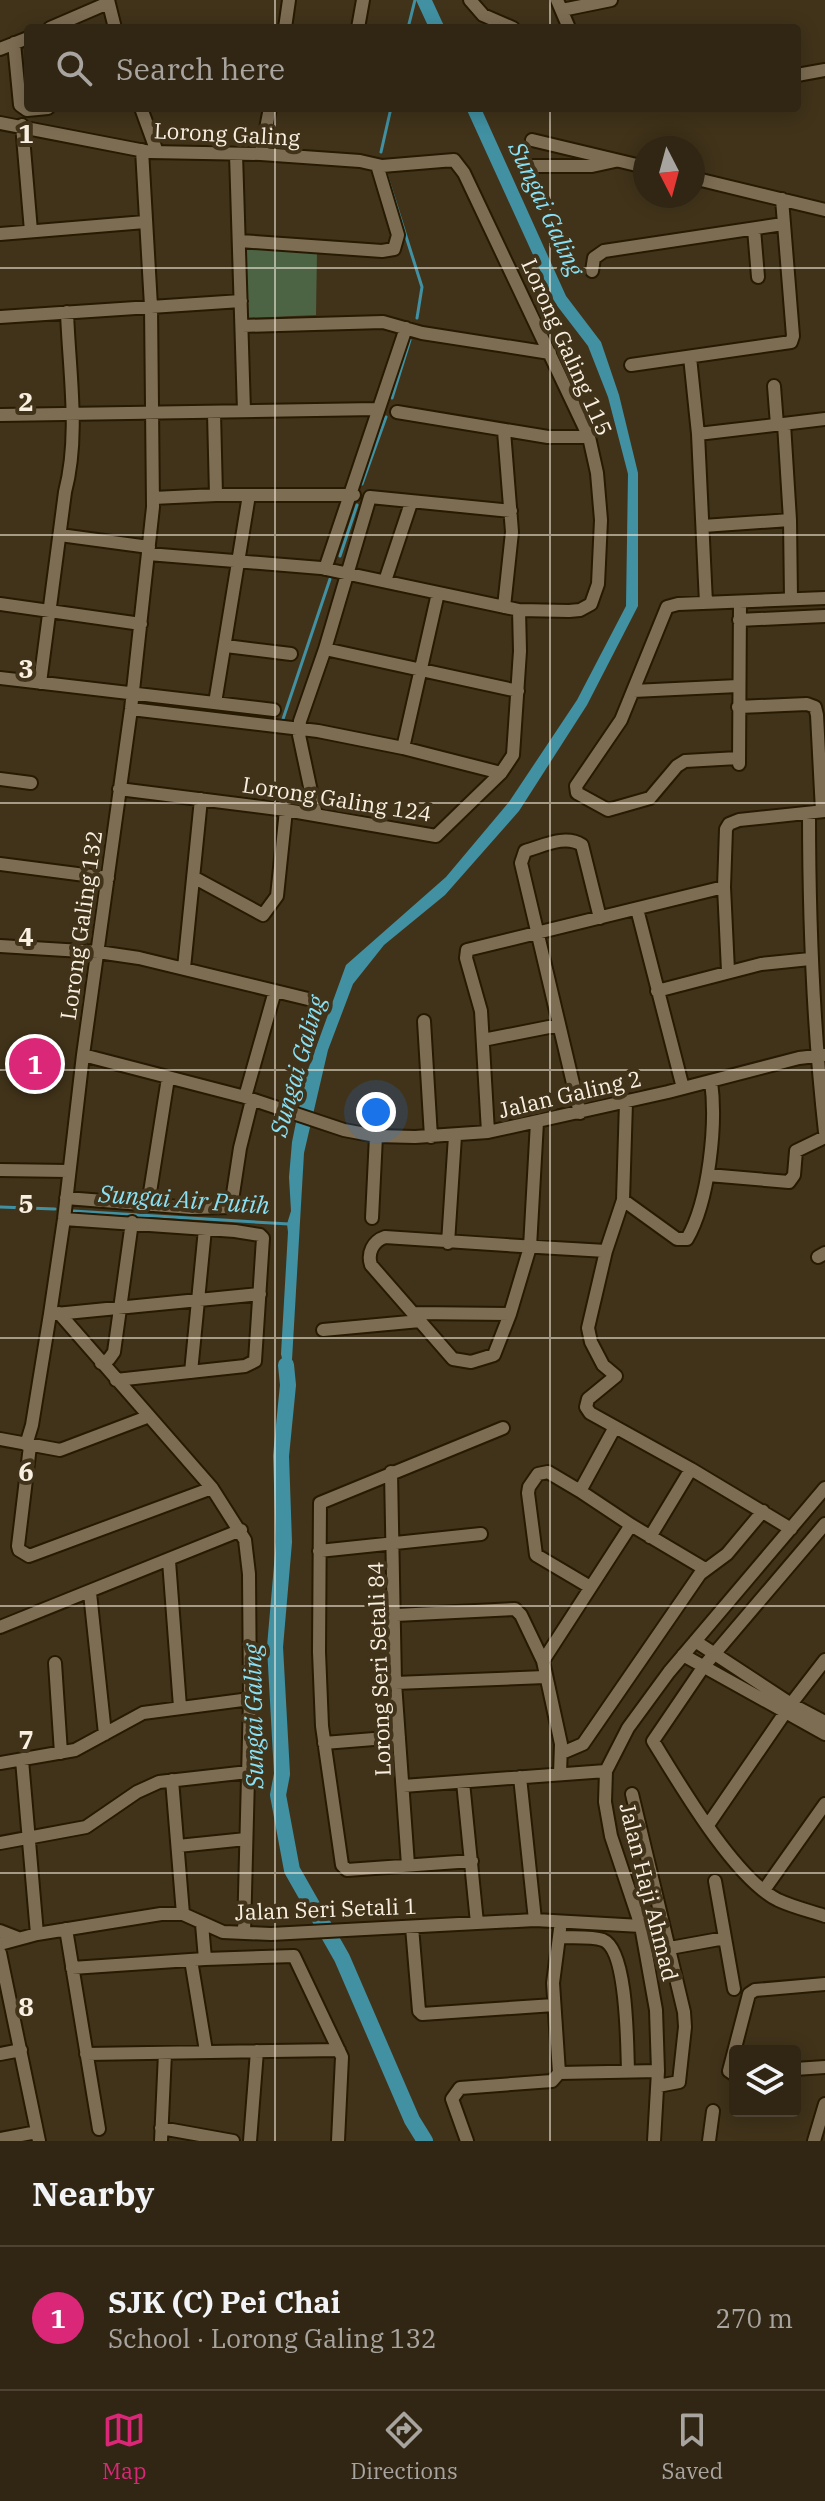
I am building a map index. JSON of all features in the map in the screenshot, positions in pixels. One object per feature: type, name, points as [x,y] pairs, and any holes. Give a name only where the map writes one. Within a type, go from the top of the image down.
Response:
[{"type":"street","points":[[286,24],[289,0]]},
{"type":"street","points":[[359,24],[363,0]]},
{"type":"street","points":[[470,0],[483,15],[504,24]]},
{"type":"street","points":[[567,24],[560,5],[611,0]]},
{"type":"street","points":[[59,24],[108,1],[114,24]]},
{"type":"street","points":[[0,49],[24,39]]},
{"type":"street","points":[[14,43],[20,105],[24,108]]},
{"type":"street","points":[[801,74],[825,70]]},
{"type":"street","points":[[142,112],[157,152]]},
{"type":"street","points":[[261,154],[269,112]]},
{"type":"street","name":"Lorong Galing","points":[[0,123],[157,152],[261,154],[377,165],[454,160]]},
{"type":"street","points":[[22,125],[31,231]]},
{"type":"street","points":[[532,140],[633,164]]},
{"type":"street","name":"Lorong Galing 132","points":[[142,150],[151,306],[153,414],[153,498],[149,551],[131,709],[68,1171],[55,1314],[28,1446],[18,1546],[29,1556],[212,1488]]},
{"type":"street","points":[[236,154],[244,411]]},
{"type":"street","name":"Lorong Galing 115","points":[[454,160],[464,173],[589,437],[597,473],[601,520],[595,597],[587,607],[569,611],[519,610]]},
{"type":"street","points":[[531,166],[592,166],[618,160]]},
{"type":"street","points":[[240,241],[382,251],[394,249],[398,235],[377,165]]},
{"type":"street","points":[[705,181],[825,210]]},
{"type":"street","points":[[631,365],[788,343],[793,339],[782,199]]},
{"type":"street","points":[[0,234],[145,222]]},
{"type":"street","points":[[592,271],[594,258],[604,251],[783,224]]},
{"type":"street","points":[[754,229],[758,277]]},
{"type":"street","points":[[0,317],[241,301]]},
{"type":"street","points":[[40,683],[65,492],[71,469],[67,312]]},
{"type":"street","points":[[242,326],[383,322],[422,333],[550,353]]},
{"type":"street","points":[[325,569],[406,328]]},
{"type":"street","points":[[690,357],[698,434],[706,603]]},
{"type":"street","points":[[774,386],[781,424],[790,520],[791,599]]},
{"type":"street","points":[[0,415],[377,409]]},
{"type":"street","points":[[397,412],[564,439],[589,437]]},
{"type":"street","points":[[214,413],[216,495]]},
{"type":"street","points":[[698,434],[825,419]]},
{"type":"street","points":[[504,431],[512,555],[504,607]]},
{"type":"street","points":[[215,703],[249,495]]},
{"type":"street","points":[[153,498],[351,495]]},
{"type":"street","points":[[316,815],[299,729],[370,497],[511,511]]},
{"type":"street","points":[[385,581],[411,503]]},
{"type":"street","points":[[703,526],[790,520]]},
{"type":"street","points":[[60,535],[149,551],[346,572],[519,610]]},
{"type":"street","points":[[403,748],[438,593]]},
{"type":"street","points":[[740,602],[738,761],[685,761],[650,798],[608,810],[577,793],[576,786],[621,720],[664,610],[671,604],[825,598]]},
{"type":"street","points":[[0,604],[141,624]]},
{"type":"street","name":"Lorong Galing 124","points":[[119,789],[286,810],[436,836],[501,773],[513,755],[519,610]]},
{"type":"street","points":[[739,620],[825,616]]},
{"type":"street","points":[[226,646],[291,654]]},
{"type":"street","points":[[325,649],[518,691]]},
{"type":"street","points":[[0,678],[274,710]]},
{"type":"street","points":[[633,691],[738,686]]},
{"type":"street","points":[[708,1175],[789,1182],[794,1175],[796,1151],[825,1135],[820,1038],[810,959],[819,812],[815,707],[807,704],[738,707]]},
{"type":"street","points":[[131,709],[299,729],[403,748],[501,773]]},
{"type":"street","points":[[0,779],[31,783]]},
{"type":"street","points":[[184,968],[201,799]]},
{"type":"street","points":[[195,878],[263,915],[277,896],[286,810]]},
{"type":"street","points":[[728,971],[724,887],[726,829],[729,824],[739,820],[819,812]]},
{"type":"street","points":[[580,1113],[521,863],[525,851],[564,840],[582,845],[600,918]]},
{"type":"street","points":[[0,864],[108,878]]},
{"type":"street","points":[[488,1132],[480,1005],[465,952],[724,887]]},
{"type":"street","points":[[637,909],[683,1088]]},
{"type":"street","points":[[0,946],[98,952],[184,968],[308,999]]},
{"type":"street","points":[[657,991],[771,962],[810,959]]},
{"type":"street","points":[[66,1198],[148,1205],[231,1207],[248,1099],[275,991]]},
{"type":"street","points":[[424,1021],[431,1137]]},
{"type":"street","points":[[483,1040],[559,1025]]},
{"type":"street","name":"Jalan Galing 2","points":[[83,1055],[248,1099],[321,1124],[376,1136],[431,1137],[488,1132],[580,1113],[821,1055]]},
{"type":"street","points":[[148,1205],[168,1078]]},
{"type":"street","points":[[623,1200],[677,1239],[685,1241],[690,1236],[708,1175],[711,1081]]},
{"type":"street","points":[[626,1102],[623,1200],[606,1251],[588,1333],[607,1371],[616,1376],[588,1399],[586,1407],[590,1413],[791,1529]]},
{"type":"street","points":[[537,1122],[530,1247],[494,1355],[471,1362],[453,1359],[371,1265],[369,1256],[372,1247],[380,1238],[448,1243],[530,1247],[606,1251]]},
{"type":"street","points":[[372,1218],[376,1136]]},
{"type":"street","points":[[448,1243],[455,1136]]},
{"type":"street","points":[[0,1170],[68,1171]]},
{"type":"street","points":[[64,1219],[132,1222],[262,1236],[255,1361],[245,1366],[116,1380]]},
{"type":"street","points":[[101,1363],[114,1352],[132,1222]]},
{"type":"street","points":[[191,1372],[205,1229]]},
{"type":"street","points":[[55,1314],[260,1294]]},
{"type":"street","points":[[55,1314],[212,1488],[241,1530],[249,1558],[250,1699],[244,1933]]},
{"type":"street","points":[[323,1330],[416,1317],[510,1314]]},
{"type":"street","points":[[0,1439],[60,1450],[147,1417]]},
{"type":"street","points":[[580,1491],[615,1427]]},
{"type":"street","points":[[472,1861],[344,1868],[324,1743],[319,1652],[320,1503],[503,1428]]},
{"type":"street","points":[[650,1537],[691,1469]]},
{"type":"street","name":"Lorong Seri Setali 84","points":[[391,1472],[395,1543],[395,1683],[408,1865]]},
{"type":"street","points":[[590,1587],[536,1555],[528,1493],[538,1474],[548,1472],[705,1569]]},
{"type":"street","name":"Jalan Haji Ahmad","points":[[654,2141],[658,2086],[656,2010],[641,1926],[611,1836],[605,1802],[606,1771],[628,1728],[683,1655],[825,1488]]},
{"type":"street","points":[[562,1753],[583,1744],[705,1569],[727,1554],[763,1511]]},
{"type":"street","points":[[825,1524],[704,1666],[653,1741],[735,1861],[764,1890],[779,1900],[825,1916]]},
{"type":"street","points":[[543,1661],[631,1525]]},
{"type":"street","points":[[0,1627],[241,1530]]},
{"type":"street","points":[[319,1551],[481,1534]]},
{"type":"street","points":[[169,1561],[180,1707]]},
{"type":"street","points":[[90,1593],[105,1734]]},
{"type":"street","points":[[396,1615],[515,1609],[521,1615],[543,1661],[562,1753],[560,1774]]},
{"type":"street","points":[[695,1641],[825,1734]]},
{"type":"street","points":[[683,1655],[789,1708],[825,1722]]},
{"type":"street","points":[[708,1825],[825,1660]]},
{"type":"street","points":[[55,1663],[61,1753]]},
{"type":"street","points":[[395,1683],[545,1677]]},
{"type":"street","points":[[0,1763],[75,1750],[143,1713],[250,1699]]},
{"type":"street","points":[[324,1743],[399,1737]]},
{"type":"street","points":[[22,1760],[37,1934]]},
{"type":"street","points":[[403,1786],[606,1771]]},
{"type":"street","points":[[0,1843],[90,1826],[148,1786],[172,1780],[248,1772]]},
{"type":"street","points":[[520,1777],[535,1920]]},
{"type":"street","points":[[0,1944],[37,1934],[155,1914],[183,1914],[172,1780]]},
{"type":"street","points":[[463,1782],[477,1923]]},
{"type":"street","points":[[632,1794],[684,2012],[679,2082],[658,2086]]},
{"type":"street","points":[[764,1890],[820,1823],[825,1804]]},
{"type":"street","points":[[178,1846],[246,1839]]},
{"type":"street","points":[[715,1881],[734,1989]]},
{"type":"street","name":"Jalan Seri Setali 1","points":[[183,1914],[223,1932],[244,1933],[309,1933],[535,1920],[641,1926]]},
{"type":"street","points":[[467,2141],[452,2099],[460,2088],[552,2081],[559,2073],[553,1977],[561,1921]]},
{"type":"street","points":[[202,1924],[205,1959]]},
{"type":"street","points":[[412,1927],[419,2011],[422,2014],[554,2005]]},
{"type":"street","points":[[66,1929],[99,2129]]},
{"type":"street","points":[[0,1931],[18,1938]]},
{"type":"street","points":[[559,1937],[603,1940],[612,1948],[627,2019],[628,2071]]},
{"type":"street","points":[[670,1948],[725,1938]]},
{"type":"street","points":[[0,1953],[38,2136],[0,2139]]},
{"type":"street","name":"Jalan Seri Setali 1","points":[[72,1968],[294,1956],[339,2050]]},
{"type":"street","points":[[191,1960],[206,2051]]},
{"type":"street","points":[[736,2045],[751,1991],[825,1984]]},
{"type":"street","points":[[0,2054],[21,2050]]},
{"type":"street","points":[[86,2054],[339,2050],[344,2070],[338,2141]]},
{"type":"street","points":[[250,2141],[257,2051]]},
{"type":"street","points":[[165,2053],[161,2134],[233,2141]]},
{"type":"street","points":[[801,2069],[825,2067]]},
{"type":"street","points":[[559,2073],[658,2071]]},
{"type":"street","points":[[814,2141],[825,2104]]},
{"type":"street","points":[[709,2141],[713,2111]]},
{"type":"green space","points":[[244,247],[317,250],[316,315],[246,318]]},
{"type":"water","points":[[416,0],[432,0],[443,24],[427,24]]},
{"type":"water","points":[[468,112],[483,112],[566,296],[601,342],[619,395],[638,473],[638,606],[587,705],[519,811],[445,895],[384,945],[353,984],[328,1050],[304,1153],[288,1385],[281,1354],[287,1224],[291,1211],[289,1177],[292,1142],[305,1078],[346,965],[446,877],[509,802],[577,700],[626,606],[628,474],[608,397],[588,346],[555,303]]},
{"type":"waterway","points":[[409,24],[415,0]]},
{"type":"waterway","points":[[381,152],[390,112]]},
{"type":"waterway","points":[[386,173],[422,287],[417,318]]},
{"type":"waterway","points":[[392,398],[410,340]]},
{"type":"waterway","points":[[362,484],[386,417]]},
{"type":"waterway","points":[[340,556],[357,505]]},
{"type":"waterway","points":[[283,719],[330,579]]},
{"type":"waterway","name":"Sungai Air Putih","points":[[0,1207],[55,1209]]},
{"type":"waterway","name":"Sungai Air Putih","points":[[73,1211],[289,1224]]},
{"type":"waterway","name":"Sungai Galing","points":[[286,1365],[288,1385],[281,1456],[284,1542],[275,1647],[282,1774],[278,1795],[292,1870],[342,1958],[412,2120],[425,2141]]},
{"type":"place","name":"SJK (C) Pei Chai","points":[[35,1064]]}]
